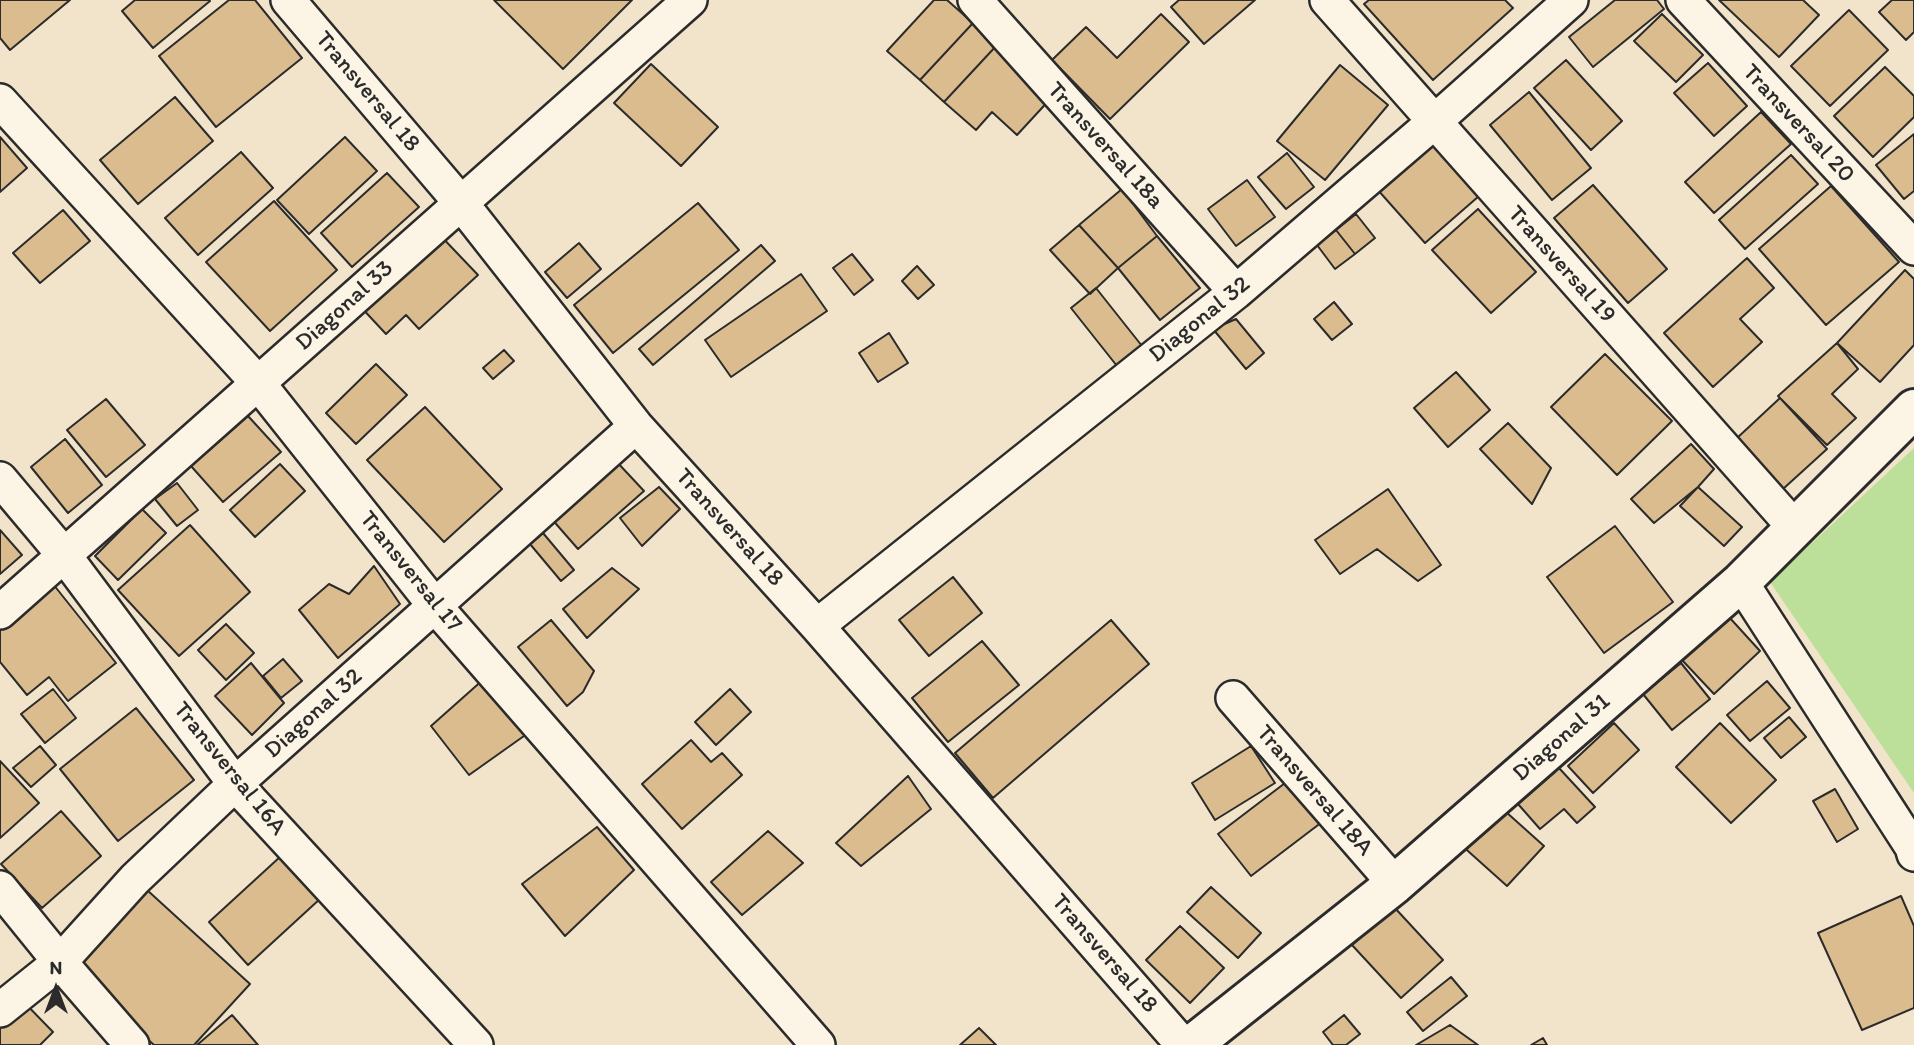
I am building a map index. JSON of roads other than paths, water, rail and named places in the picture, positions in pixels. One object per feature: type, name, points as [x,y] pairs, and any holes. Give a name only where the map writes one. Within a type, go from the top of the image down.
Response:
[{"type":"street","name":"Transversal 18","points":[[288,0],[461,203],[636,426],[817,626],[1183,1045]]},
{"type":"street","name":"Diagonal 33","points":[[0,612],[690,0]]},
{"type":"street","name":"Transversal 18a","points":[[975,0],[1236,292]]},
{"type":"street","name":"Transversal 19","points":[[1327,0],[1795,528]]},
{"type":"street","name":"Diagonal 32","points":[[817,626],[1236,292],[1571,0]]},
{"type":"street","name":"Transversal 20","points":[[1683,0],[1914,248]]},
{"type":"street","name":"Transversal 17","points":[[0,102],[258,383],[435,606],[818,1045]]},
{"type":"street","name":"Diagonal 31","points":[[1192,1045],[1395,884],[1741,582],[1914,409]]},
{"type":"street","name":"Diagonal 32","points":[[0,1010],[60,962],[135,879],[236,784],[636,426]]},
{"type":"street","name":"Transversal 16A","points":[[0,479],[64,555],[236,784],[476,1045]]},
{"type":"street","points":[[1741,582],[1912,846],[1914,854]]},
{"type":"street","name":"Transversal 18A","points":[[1233,698],[1395,884]]},
{"type":"street","points":[[0,888],[132,1045]]}]
